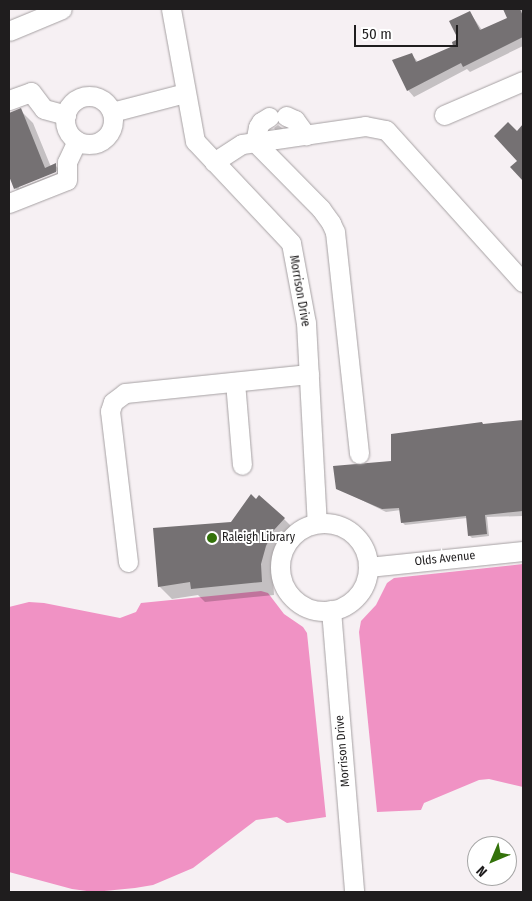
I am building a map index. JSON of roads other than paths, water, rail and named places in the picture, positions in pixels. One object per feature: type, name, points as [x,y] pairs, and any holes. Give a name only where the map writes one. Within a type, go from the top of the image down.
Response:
[{"type":"street","points":[[9,31],[62,9]]},
{"type":"street","name":"Morrison Drive","points":[[171,9],[195,141],[291,242],[306,323],[317,523]]},
{"type":"street","points":[[444,115],[523,81]]},
{"type":"street","points":[[9,100],[31,92],[44,109],[66,115]]},
{"type":"street","points":[[112,112],[185,93]]},
{"type":"street","points":[[88,96],[103,100],[112,112],[113,127],[104,139],[91,144],[77,141],[67,129],[66,115],[74,101],[88,96]]},
{"type":"street","points":[[255,142],[260,122],[278,116],[295,120],[306,135]]},
{"type":"street","points":[[214,162],[242,144],[364,126],[386,130],[523,282]]},
{"type":"street","points":[[9,203],[67,180],[67,162],[77,141]]},
{"type":"street","points":[[255,142],[321,209],[335,232],[359,454]]},
{"type":"street","points":[[128,562],[110,411],[113,402],[125,393],[309,374]]},
{"type":"street","points":[[235,382],[242,465]]},
{"type":"street","points":[[317,523],[332,524],[346,529],[358,539],[365,552],[368,567],[365,582],[357,595],[346,605],[331,610],[318,610],[304,606],[293,598],[285,587],[280,574],[280,560],[285,546],[304,527],[317,523]]},
{"type":"street","name":"Olds Avenue","points":[[368,567],[523,551]]},
{"type":"street","name":"Morrison Drive","points":[[331,610],[354,892]]},
{"type":"place","name":"Raleigh Library","points":[[212,538]]}]
